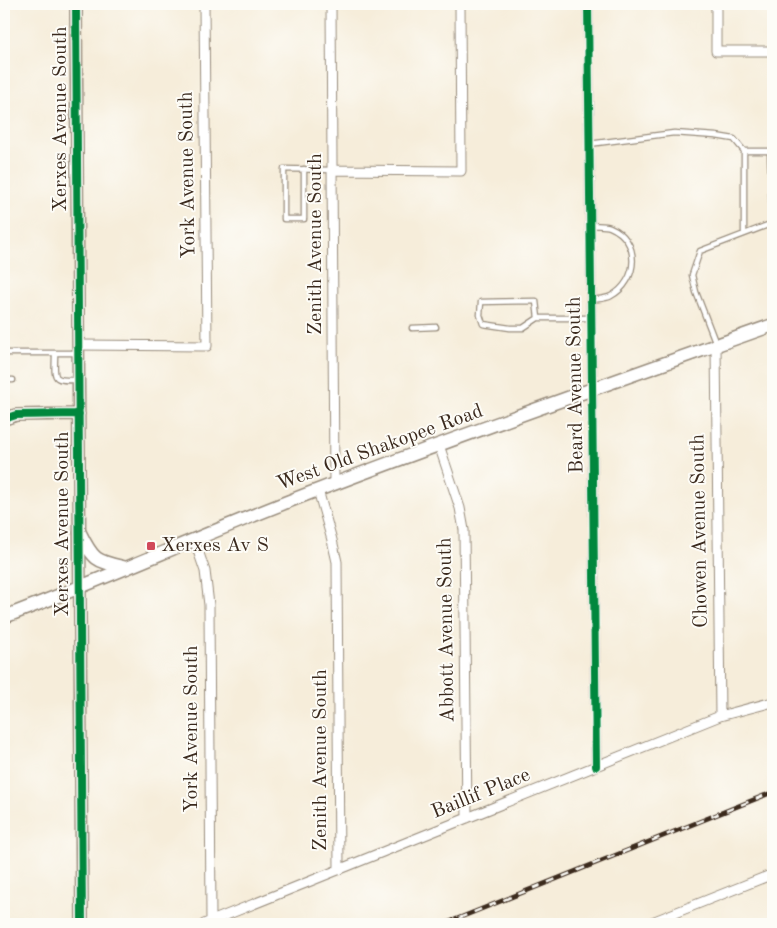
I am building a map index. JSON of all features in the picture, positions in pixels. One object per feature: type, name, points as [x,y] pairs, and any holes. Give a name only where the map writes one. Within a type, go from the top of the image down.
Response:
[{"type":"main road","name":"West Old Shakopee Road","points":[[4,617],[80,588],[194,539],[318,490],[773,325]]},
{"type":"main road","points":[[80,533],[88,549],[99,562],[128,568]]},
{"type":"street","name":"Xerxes Avenue South","points":[[76,4],[82,924]]},
{"type":"street","name":"York Avenue South","points":[[79,349],[207,346],[204,4]]},
{"type":"street","name":"Zenith Avenue South","points":[[332,4],[334,484]]},
{"type":"street","points":[[333,170],[461,171],[460,4]]},
{"type":"street","name":"Beard Avenue South","points":[[588,4],[596,766]]},
{"type":"street","points":[[716,4],[716,51],[773,51]]},
{"type":"street","name":"Chowen Avenue South","points":[[716,346],[720,716]]},
{"type":"street","points":[[4,419],[16,415],[79,414]]},
{"type":"street","name":"Abbott Avenue South","points":[[439,446],[460,508],[464,530],[466,818]]},
{"type":"street","name":"Zenith Avenue South","points":[[318,490],[337,562],[339,870]]},
{"type":"street","name":"York Avenue South","points":[[194,539],[205,571],[209,605],[207,923]]},
{"type":"street","name":"Baillif Place","points":[[207,923],[720,716],[773,702]]},
{"type":"street","points":[[647,924],[773,874]]},
{"type":"lane","points":[[590,144],[674,133],[716,136],[734,140],[744,151],[744,234]]},
{"type":"lane","points":[[716,346],[696,292],[692,275],[700,251],[773,223],[772,151],[744,151]]},
{"type":"lane","points":[[304,169],[304,219],[284,219],[284,169],[304,169],[333,170]]},
{"type":"lane","points":[[590,225],[609,226],[626,239],[631,246],[632,268],[630,276],[610,297],[591,300]]},
{"type":"lane","points":[[538,318],[536,301],[481,302],[480,315],[483,324],[510,328],[523,328],[538,318],[591,318]]},
{"type":"lane","points":[[412,328],[436,327]]},
{"type":"lane","points":[[4,353],[55,353],[79,349]]},
{"type":"lane","points":[[55,353],[55,374],[58,378],[61,380],[79,380]]},
{"type":"lane","points":[[4,380],[13,380]]},
{"type":"railway","points":[[444,924],[773,792]]},
{"type":"cycle path","points":[[76,4],[82,924]]},
{"type":"cycle path","points":[[588,4],[596,766]]},
{"type":"cycle path","points":[[4,419],[16,415],[79,414]]},
{"type":"place","name":"Xerxes Av S","points":[[151,546]]}]
